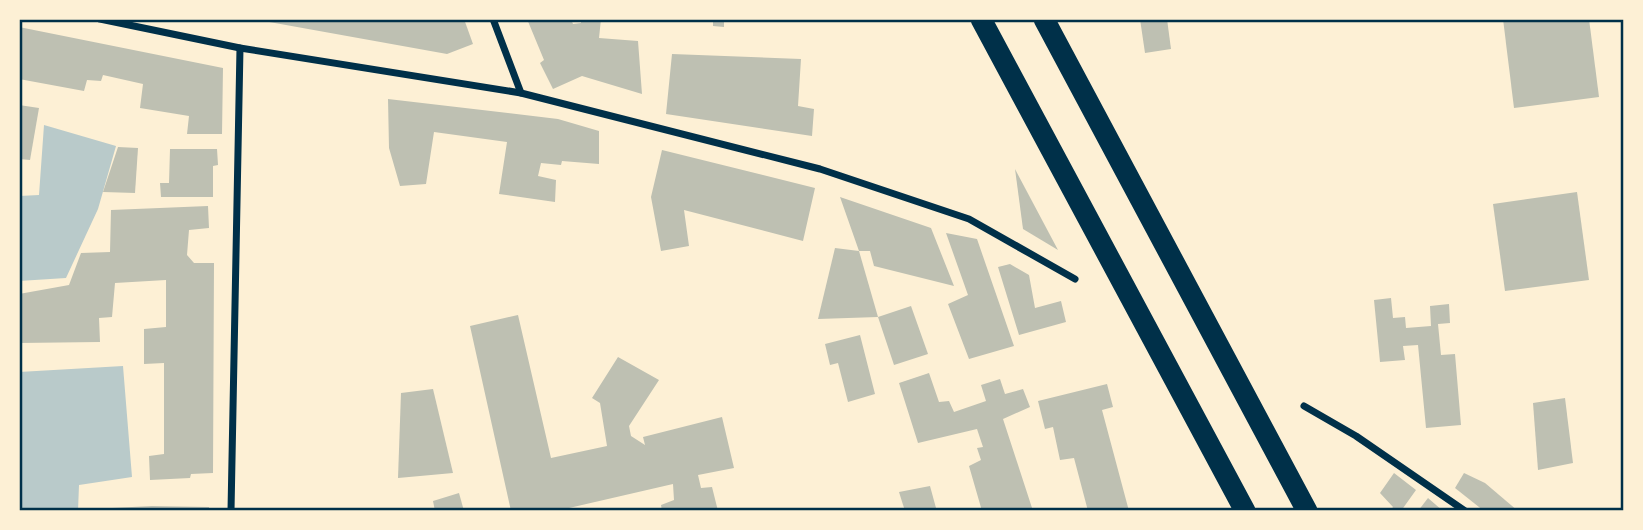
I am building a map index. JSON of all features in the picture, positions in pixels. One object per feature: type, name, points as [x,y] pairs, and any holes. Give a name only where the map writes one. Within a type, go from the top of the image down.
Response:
[{"type":"highway","points":[[981,19],[1245,511]]},
{"type":"highway","points":[[1044,19],[1307,511]]},
{"type":"street","points":[[100,19],[240,48],[521,93],[820,169],[969,219],[1076,279]]},
{"type":"street","points":[[493,19],[521,93]]},
{"type":"street","points":[[231,511],[240,48]]},
{"type":"street","points":[[1304,407],[1356,436],[1465,511]]},
{"type":"shaded area","points":[[44,125],[116,146],[98,209],[66,278],[19,281],[19,196],[39,195]]},
{"type":"shaded area","points":[[123,366],[132,477],[79,485],[78,511],[19,511],[19,372]]},
{"type":"building","points":[[252,19],[464,19],[473,44],[447,54]]},
{"type":"building","points":[[527,19],[571,19],[573,24],[581,23],[581,19],[601,19],[599,38],[638,41],[642,94],[582,76],[553,89],[540,63],[544,60]]},
{"type":"building","points":[[713,19],[724,19],[724,27],[713,26]]},
{"type":"building","points":[[1140,19],[1167,19],[1171,49],[1145,53]]},
{"type":"building","points":[[1503,19],[1589,19],[1599,97],[1514,108]]},
{"type":"building","points":[[19,27],[223,68],[222,134],[187,134],[189,116],[140,108],[143,84],[103,75],[101,81],[87,80],[84,91],[19,79]]},
{"type":"building","points":[[672,54],[801,59],[798,106],[814,109],[812,136],[666,114]]},
{"type":"building","points":[[388,99],[558,119],[599,131],[599,164],[562,161],[561,165],[541,163],[538,176],[556,180],[555,202],[499,194],[507,142],[434,132],[426,184],[400,186],[389,148]]},
{"type":"building","points":[[19,105],[39,108],[30,160],[19,159]]},
{"type":"building","points":[[118,147],[138,148],[135,193],[103,192]]},
{"type":"building","points":[[170,149],[217,149],[218,165],[213,166],[213,197],[161,197],[160,183],[169,183]]},
{"type":"building","points":[[662,150],[815,188],[803,241],[684,210],[689,246],[661,251],[651,197]]},
{"type":"building","points":[[1015,169],[1058,250],[1023,229]]},
{"type":"building","points":[[1577,192],[1589,280],[1505,291],[1493,204]]},
{"type":"building","points":[[840,197],[931,228],[954,286],[874,266],[870,251],[859,251]]},
{"type":"building","points":[[208,206],[209,228],[189,230],[187,255],[194,263],[214,263],[213,473],[191,474],[190,478],[150,480],[149,456],[164,454],[164,363],[144,364],[144,329],[166,327],[166,280],[115,283],[112,317],[99,318],[100,342],[19,343],[19,294],[69,285],[81,253],[110,252],[111,210]]},
{"type":"building","points":[[946,233],[977,239],[1014,346],[969,359],[948,304],[968,295]]},
{"type":"building","points":[[835,248],[859,251],[878,317],[818,319]]},
{"type":"building","points":[[1010,264],[1029,275],[1035,308],[1061,301],[1066,322],[1019,335],[998,267]]},
{"type":"building","points":[[1391,298],[1393,318],[1405,317],[1406,328],[1431,326],[1430,306],[1449,304],[1450,323],[1438,324],[1441,355],[1455,354],[1461,425],[1426,428],[1418,345],[1403,346],[1405,360],[1380,362],[1374,300]]},
{"type":"building","points":[[911,306],[928,354],[894,365],[878,317]]},
{"type":"building","points":[[518,315],[551,458],[607,446],[600,403],[592,398],[618,357],[659,380],[629,426],[631,436],[645,445],[643,437],[722,417],[734,468],[698,475],[701,488],[712,487],[718,511],[662,511],[661,505],[674,500],[673,484],[556,511],[511,511],[470,326]]},
{"type":"building","points":[[860,335],[875,394],[848,402],[838,363],[830,365],[825,344]]},
{"type":"building","points":[[929,373],[939,402],[949,401],[954,412],[986,401],[981,385],[1000,379],[1005,394],[1023,389],[1030,407],[1003,419],[1033,511],[982,511],[969,466],[981,460],[977,448],[983,447],[977,429],[918,443],[899,383]]},
{"type":"building","points":[[1107,384],[1113,407],[1102,410],[1129,511],[1088,511],[1074,458],[1060,460],[1053,427],[1045,429],[1038,401]]},
{"type":"building","points":[[433,389],[453,473],[398,478],[401,393]]},
{"type":"building","points":[[1565,398],[1573,463],[1538,470],[1533,403]]},
{"type":"building","points":[[1394,473],[1416,490],[1401,511],[1390,511],[1393,507],[1380,493]]},
{"type":"building","points":[[1464,473],[1485,483],[1518,511],[1484,511],[1455,488]]},
{"type":"building","points":[[930,486],[936,508],[905,511],[899,492]]},
{"type":"building","points":[[459,493],[464,511],[435,511],[433,501]]},
{"type":"building","points":[[1428,498],[1443,511],[1418,511]]},
{"type":"building","points":[[209,507],[209,511],[112,511],[112,508]]}]
